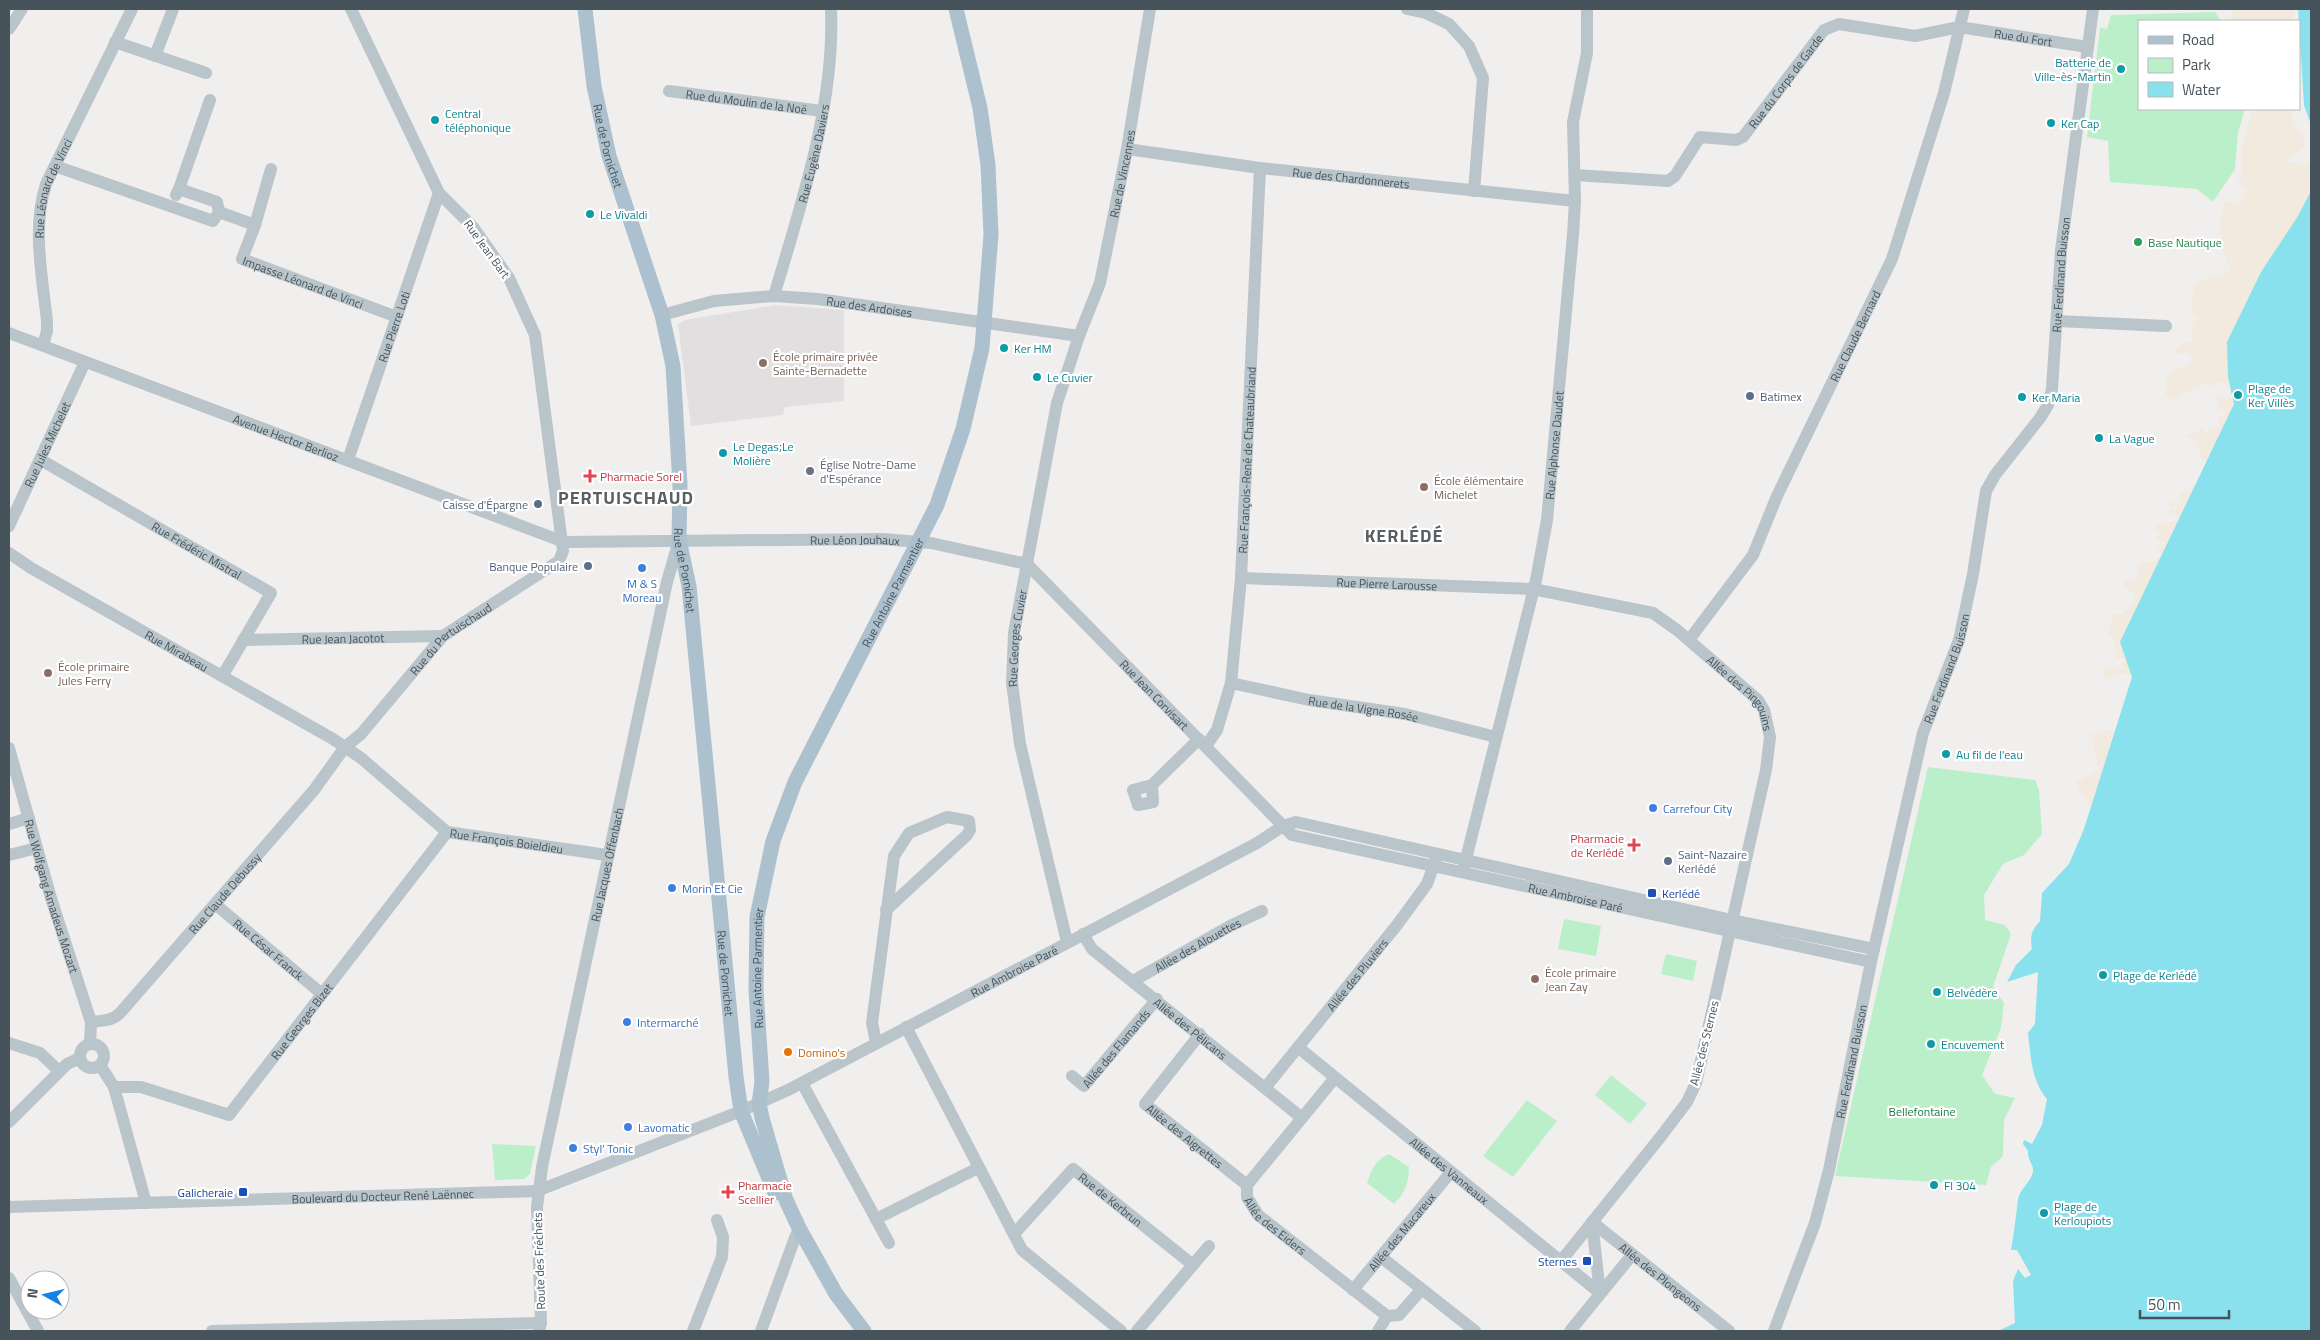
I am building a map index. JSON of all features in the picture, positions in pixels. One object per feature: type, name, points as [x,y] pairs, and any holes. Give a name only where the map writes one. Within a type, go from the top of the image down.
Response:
[{"type":"main road","name":"Rue de Pornichet","points":[[585,9],[594,86],[609,156],[662,315],[673,366],[680,485],[679,540],[690,586],[741,1111],[773,1189],[796,1235],[833,1298],[858,1331]]},
{"type":"main road","name":"Rue Antoine Parmentier","points":[[864,1331],[836,1294],[803,1237],[786,1200],[758,1103],[762,1082],[756,990],[757,917],[773,841],[805,759],[937,505],[969,407],[985,322],[991,236],[988,166],[978,99],[956,9]]},
{"type":"street","points":[[9,29],[22,9]]},
{"type":"street","name":"Rue Léonard de Vinci","points":[[43,345],[47,331],[47,321],[38,239],[41,197],[132,9]]},
{"type":"street","points":[[154,56],[173,9]]},
{"type":"street","name":"Rue Jean Bart","points":[[351,9],[439,193],[473,227],[509,278],[535,335],[564,542]]},
{"type":"street","name":"Rue Eugène Daviers","points":[[774,296],[804,191],[822,111],[832,38],[831,9]]},
{"type":"street","name":"Rue de Vincennes","points":[[1078,336],[1100,283],[1127,150],[1150,9]]},
{"type":"street","points":[[1408,9],[1426,13],[1449,24],[1469,46],[1482,78],[1474,191]]},
{"type":"street","name":"Rue Alphonse Daudet","points":[[1464,866],[1533,589],[1547,520],[1575,201],[1573,122],[1587,53],[1586,9]]},
{"type":"street","name":"Rue Claude Bernard","points":[[1689,640],[1753,555],[1777,496],[1892,259],[1944,93],[1958,27],[1964,9]]},
{"type":"street","name":"Rue Ferdinand Buisson","points":[[1774,1331],[1817,1214],[1829,1170],[1873,956],[1923,733],[1958,640],[1973,574],[1986,492],[1994,475],[2040,418],[2048,405],[2052,389],[2066,208],[2093,9]]},
{"type":"street","name":"Rue du Corps de Garde","points":[[1575,175],[1668,182],[1675,176],[1700,137],[1736,140],[1743,137],[1824,30],[1839,24],[1915,36],[1958,27]]},
{"type":"street","name":"Rue du Fort","points":[[1958,27],[2088,48]]},
{"type":"street","points":[[115,42],[206,73]]},
{"type":"street","name":"Rue du Moulin de la Noë","points":[[669,90],[822,111]]},
{"type":"street","points":[[172,205],[210,100]]},
{"type":"street","name":"Rue des Chardonnerets","points":[[1127,150],[1260,168],[1575,201]]},
{"type":"street","points":[[56,166],[172,205],[213,221],[219,212],[217,202],[179,189]]},
{"type":"street","name":"Rue François-René de Chateaubriand","points":[[1152,785],[1217,730],[1231,683],[1241,578],[1260,168]]},
{"type":"street","name":"Impasse Léonard de Vinci","points":[[271,169],[255,225],[242,259],[397,317]]},
{"type":"street","name":"Rue Pierre Loti","points":[[348,460],[439,193]]},
{"type":"street","points":[[219,212],[255,225]]},
{"type":"street","name":"Rue des Ardoises","points":[[662,315],[714,301],[774,296],[818,299],[1078,336]]},
{"type":"street","points":[[2057,321],[2166,326]]},
{"type":"street","name":"Avenue Hector Berlioz","points":[[9,333],[564,542]]},
{"type":"street","name":"Rue Georges Cuvier","points":[[1067,942],[1020,744],[1012,683],[1014,633],[1057,403],[1078,336]]},
{"type":"street","name":"Rue Jules Michelet","points":[[9,526],[85,362]]},
{"type":"street","name":"Rue Frédéric Mistral","points":[[41,460],[270,593],[223,675]]},
{"type":"street","name":"Rue Léon Jouhaux","points":[[564,542],[879,538],[918,541],[1027,564]]},
{"type":"street","name":"Rue Jacques Offenbach","points":[[537,1191],[666,582],[679,540]]},
{"type":"street","name":"Rue du Pertuischaud","points":[[345,747],[361,734],[443,636],[559,561],[564,542]]},
{"type":"street","name":"Rue Mirabeau","points":[[9,553],[345,747]]},
{"type":"street","name":"Rue Jean Corvisart","points":[[1027,564],[1283,826]]},
{"type":"street","name":"Rue Pierre Larousse","points":[[1241,578],[1533,589]]},
{"type":"street","name":"Allée des Pingouins","points":[[1533,589],[1654,613],[1689,640],[1758,700],[1764,710],[1770,737],[1762,790],[1731,925]]},
{"type":"street","name":"Rue Jean Jacotot","points":[[243,640],[443,636]]},
{"type":"street","name":"Rue de la Vigne Rosée","points":[[1231,683],[1309,700],[1405,714],[1496,736]]},
{"type":"street","name":"Rue François Boieldieu","points":[[345,747],[447,832],[607,855]]},
{"type":"street","name":"Rue Claude Debussy","points":[[91,1022],[117,1017],[314,790],[345,747]]},
{"type":"street","name":"Rue Wolfgang Amadeus Mozart","points":[[9,748],[37,848],[91,1022],[90,1044]]},
{"type":"street","points":[[876,1042],[872,1023],[886,910],[894,856],[909,834],[947,817],[969,821],[970,830],[967,835],[886,910]]},
{"type":"street","points":[[9,824],[29,818]]},
{"type":"street","name":"Rue Ambroise Paré","points":[[741,1111],[802,1083],[876,1042],[1257,843],[1283,826],[1296,822],[1437,854],[1464,866],[1873,956]]},
{"type":"street","name":"Rue Ambroise Paré","points":[[1283,826],[1292,835],[1434,866],[1464,866]]},
{"type":"street","name":"Rue Georges Bizet","points":[[114,1087],[141,1087],[230,1116],[447,832]]},
{"type":"street","points":[[9,855],[37,848]]},
{"type":"street","name":"Allée des Pluviers","points":[[1265,1088],[1397,925],[1427,884],[1437,854]]},
{"type":"street","name":"Rue César Franck","points":[[216,904],[322,994]]},
{"type":"street","name":"Allée des Alouettes","points":[[1134,981],[1230,926],[1262,911]]},
{"type":"street","name":"Allée des Sternes","points":[[1561,1261],[1662,1135],[1690,1096],[1700,1068],[1731,925]]},
{"type":"street","name":"Allée des Pélicans","points":[[1083,934],[1092,949],[1157,999],[1302,1118]]},
{"type":"street","name":"Allée des Flamands","points":[[1072,1076],[1084,1086],[1157,999]]},
{"type":"street","points":[[906,1027],[1022,1250],[1121,1331]]},
{"type":"street","name":"Allée des Aigrettes","points":[[1200,1034],[1145,1104],[1247,1185]]},
{"type":"street","points":[[9,1043],[40,1053],[59,1071]]},
{"type":"street","points":[[90,1044],[98,1045],[103,1051],[104,1058],[100,1065],[90,1068],[84,1065],[80,1058],[81,1051],[90,1044]]},
{"type":"street","name":"Allée des Vanneaux","points":[[1299,1048],[1334,1079],[1600,1293]]},
{"type":"street","points":[[9,1122],[59,1071],[67,1064],[80,1058]]},
{"type":"street","points":[[100,1065],[114,1087],[146,1203]]},
{"type":"street","name":"Allée des Eiders","points":[[1334,1079],[1247,1185],[1247,1197],[1258,1215],[1387,1316]]},
{"type":"street","points":[[802,1083],[889,1243]]},
{"type":"street","name":"Boulevard du Docteur René Laënnec","points":[[9,1207],[537,1191],[741,1111]]},
{"type":"street","points":[[876,1219],[978,1168]]},
{"type":"street","name":"Rue de Kerbrun","points":[[1014,1234],[1073,1170],[1193,1265]]},
{"type":"street","name":"Allée des Macareux","points":[[1353,1290],[1451,1172]]},
{"type":"street","name":"Route des Fréchets","points":[[537,1191],[540,1327]]},
{"type":"street","points":[[693,1331],[722,1257],[723,1237],[717,1220]]},
{"type":"street","points":[[1592,1222],[1600,1293]]},
{"type":"street","name":"Allée des Plongeons","points":[[1592,1222],[1729,1331]]},
{"type":"street","points":[[761,1331],[796,1235]]},
{"type":"street","points":[[1136,1331],[1209,1246]]},
{"type":"street","points":[[1570,1331],[1632,1255]]},
{"type":"street","points":[[1381,1257],[1475,1331]]},
{"type":"street","points":[[9,1278],[38,1331]]},
{"type":"street","points":[[1378,1331],[1387,1316],[1399,1315],[1421,1290]]},
{"type":"street","points":[[212,1331],[540,1327]]},
{"type":"shaded area","name":"École primaire privée Sainte-Bernadette","points":[[776,305],[844,310],[844,401],[785,407],[783,415],[691,426],[678,324],[685,320]]},
{"type":"green space","name":"Batterie de Ville-ès-Martin","points":[[2215,12],[2220,20],[2138,20],[2138,110],[2245,110],[2238,133],[2235,169],[2213,202],[2197,189],[2110,182],[2108,141],[2087,137],[2100,28],[2107,29],[2111,15]]},
{"type":"green space","name":"Bellefontaine","points":[[1928,767],[2035,780],[2039,790],[2042,834],[2024,855],[2003,864],[1984,895],[1985,920],[2005,925],[2011,934],[1993,987],[2004,1003],[2001,1028],[1982,1075],[1995,1094],[2015,1098],[2004,1120],[2003,1156],[1991,1167],[1986,1185],[1835,1176]]},
{"type":"green space","points":[[1564,919],[1601,926],[1596,956],[1558,949]]},
{"type":"green space","points":[[1666,954],[1697,961],[1693,981],[1661,974]]},
{"type":"green space","points":[[1611,1075],[1647,1104],[1630,1124],[1595,1095]]},
{"type":"green space","points":[[1527,1100],[1557,1121],[1513,1177],[1483,1156]]},
{"type":"green space","points":[[492,1144],[536,1146],[530,1174],[524,1179],[495,1180]]},
{"type":"green space","points":[[1389,1154],[1409,1167],[1406,1187],[1394,1204],[1367,1183],[1380,1159]]},
{"type":"sand","points":[[2232,9],[2295,9],[2293,20],[2231,20]]},
{"type":"sand","name":"Plage de Ker Villès","points":[[2253,110],[2295,110],[2291,118],[2307,145],[2283,162],[2311,164],[2311,191],[2299,216],[2311,220],[2134,676],[2128,673],[2106,679],[2102,669],[2106,666],[2108,669],[2113,667],[2115,669],[2128,668],[2121,666],[2121,663],[2125,662],[2124,659],[2115,658],[2115,654],[2119,655],[2113,644],[2116,642],[2108,632],[2113,614],[2123,614],[2136,601],[2134,594],[2124,587],[2125,581],[2135,580],[2139,571],[2137,564],[2156,561],[2161,555],[2155,547],[2163,547],[2165,543],[2154,539],[2161,534],[2160,531],[2154,532],[2158,524],[2180,520],[2176,513],[2165,513],[2166,509],[2170,511],[2172,506],[2167,504],[2169,501],[2175,504],[2173,508],[2176,509],[2182,492],[2187,490],[2189,493],[2193,485],[2197,487],[2210,461],[2201,459],[2199,448],[2195,448],[2196,443],[2191,438],[2183,437],[2198,432],[2202,427],[2205,430],[2204,432],[2208,434],[2213,433],[2207,431],[2219,427],[2220,429],[2222,426],[2219,425],[2218,417],[2223,418],[2226,411],[2221,410],[2218,415],[2219,408],[2215,397],[2226,397],[2226,400],[2233,397],[2228,391],[2232,388],[2227,387],[2224,383],[2219,382],[2207,389],[2211,381],[2170,400],[2165,394],[2166,382],[2172,371],[2188,364],[2192,357],[2187,352],[2177,354],[2174,349],[2185,342],[2191,343],[2194,339],[2190,337],[2195,327],[2189,325],[2197,319],[2191,305],[2196,282],[2230,272],[2221,237],[2220,219],[2225,201],[2239,204],[2247,188],[2236,182],[2242,176],[2241,148]]},
{"type":"sand","points":[[2113,729],[2120,735],[2091,807],[2088,805],[2085,795],[2079,794],[2076,782],[2099,770],[2090,735]]},
{"type":"water","points":[[2298,9],[2311,9],[2311,125],[2304,105]]},
{"type":"water","points":[[2311,191],[2311,1331],[1998,1331],[2015,1323],[2013,1281],[2018,1269],[2025,1278],[2031,1275],[2017,1250],[2011,1250],[2018,1199],[2033,1172],[2028,1151],[2023,1144],[2024,1140],[2032,1144],[2042,1125],[2047,1099],[2035,1076],[2028,1033],[2035,1024],[2038,972],[2007,982],[2016,965],[2032,949],[2032,934],[2040,921],[2042,893],[2069,864],[2084,829],[2132,677],[2120,642],[2234,404],[2228,377],[2227,342],[2261,272],[2298,216]]},
{"type":"place","name":"Batterie de Ville-ès-Martin","points":[[2121,69]]},
{"type":"place","name":"Central téléphonique","points":[[435,120]]},
{"type":"place","name":"Ker Cap","points":[[2051,123]]},
{"type":"place","name":"Le Vivaldi","points":[[590,214]]},
{"type":"place","name":"Base Nautique","points":[[2138,242]]},
{"type":"place","name":"Ker HM","points":[[1004,348]]},
{"type":"place","name":"École primaire privée Sainte-Bernadette","points":[[763,363]]},
{"type":"place","name":"Le Cuvier","points":[[1037,377]]},
{"type":"place","name":"Plage de Ker Villès","points":[[2238,395]]},
{"type":"place","name":"Batimex","points":[[1750,396]]},
{"type":"place","name":"Ker Maria","points":[[2022,397]]},
{"type":"place","name":"La Vague","points":[[2099,438]]},
{"type":"place","name":"Le Degas;Le Molière","points":[[723,453]]},
{"type":"place","name":"Église Notre-Dame d'Espérance","points":[[810,471]]},
{"type":"place","name":"Pharmacie Sorel","points":[[590,476]]},
{"type":"place","name":"École élémentaire Michelet","points":[[1424,487]]},
{"type":"place","name":"Caisse d'Épargne","points":[[538,504]]},
{"type":"place","name":"Banque Populaire","points":[[588,566]]},
{"type":"place","name":"M & S Moreau","points":[[642,568]]},
{"type":"place","name":"École primaire Jules Ferry","points":[[48,673]]},
{"type":"place","name":"Au fil de l'eau","points":[[1946,754]]},
{"type":"place","name":"Carrefour City","points":[[1653,808]]},
{"type":"place","name":"Pharmacie de Kerlédé","points":[[1634,845]]},
{"type":"place","name":"Saint-Nazaire Kerlédé","points":[[1668,861]]},
{"type":"place","name":"Morin Et Cie","points":[[672,888]]},
{"type":"place","name":"Kerlédé","points":[[1652,893]]},
{"type":"place","name":"Plage de Kerlédé","points":[[2103,975]]},
{"type":"place","name":"École primaire Jean Zay","points":[[1535,979]]},
{"type":"place","name":"Belvédère","points":[[1937,992]]},
{"type":"place","name":"Intermarché","points":[[627,1022]]},
{"type":"place","name":"Encuvement","points":[[1931,1044]]},
{"type":"place","name":"Domino's","points":[[788,1052]]},
{"type":"place","name":"Lavomatic","points":[[628,1127]]},
{"type":"place","name":"Styl' Tonic","points":[[573,1148]]},
{"type":"place","name":"Fl 304","points":[[1934,1185]]},
{"type":"place","name":"Galicheraie","points":[[243,1192]]},
{"type":"place","name":"Pharmacie Scellier","points":[[728,1192]]},
{"type":"place","name":"Plage de Kerloupiots","points":[[2044,1213]]},
{"type":"place","name":"Sternes","points":[[1587,1261]]},
{"type":"district","name":"PERTUISCHAUD","points":[[626,497]]},
{"type":"district","name":"KERLÉDÉ","points":[[1404,535]]}]
